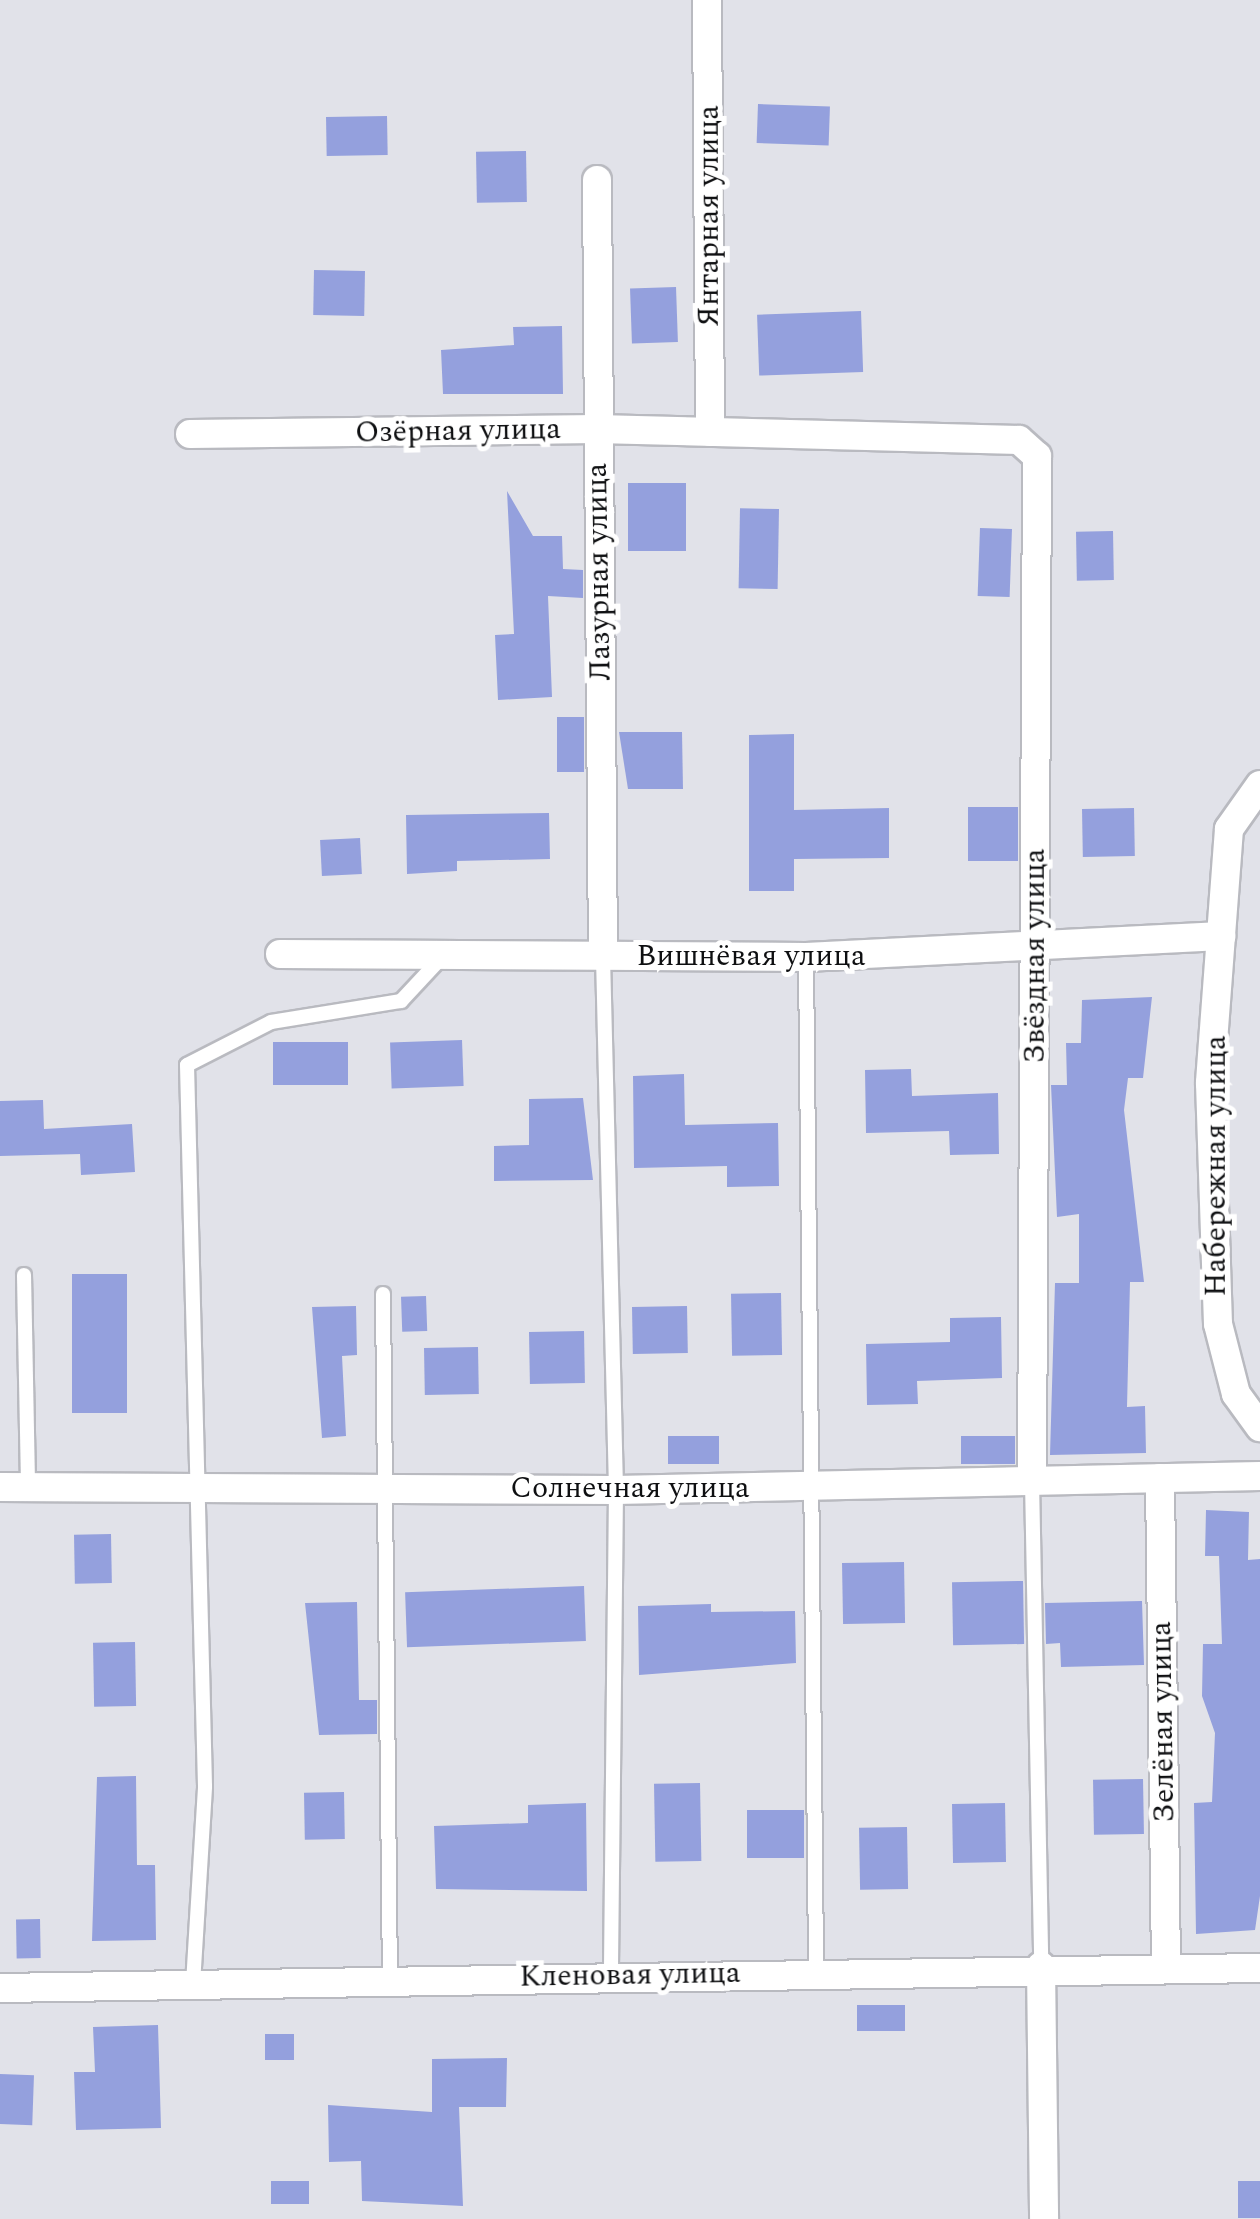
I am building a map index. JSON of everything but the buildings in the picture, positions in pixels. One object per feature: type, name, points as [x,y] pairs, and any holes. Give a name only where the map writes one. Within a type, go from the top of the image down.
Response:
[{"type":"street","name":"Янтарная улица","points":[[707,0],[710,432]]},
{"type":"street","name":"Озёрная улица","points":[[190,434],[598,429],[597,180]]},
{"type":"street","name":"Лазурная улица","points":[[603,957],[598,429],[1018,440]]},
{"type":"street","name":"Звёздная улица","points":[[1018,440],[1037,456],[1032,1481]]},
{"type":"street","name":"Набережная улица","points":[[1260,785],[1229,829],[1210,1083],[1218,1324],[1236,1394],[1260,1427]]},
{"type":"street","name":"Вишнёвая улица","points":[[280,954],[806,957],[1035,950],[1221,936]]},
{"type":"street","name":"Солнечная улица","points":[[14,1486],[200,1482],[616,1490],[1260,1476]]},
{"type":"street","name":"Зелёная улица","points":[[1160,1478],[1166,1966]]},
{"type":"street","name":"Кленовая улица","points":[[0,1988],[1041,1966],[1260,1968]]},
{"type":"street","points":[[1041,1966],[1044,2219]]},
{"type":"lane","points":[[194,1984],[205,1786],[187,1065],[271,1022],[401,1001],[443,956]]},
{"type":"lane","points":[[603,957],[616,1490],[611,1975]]},
{"type":"lane","points":[[806,957],[807,1486],[816,1971]]},
{"type":"lane","points":[[14,1486],[24,1275]]},
{"type":"lane","points":[[383,1294],[390,1980]]},
{"type":"lane","points":[[1032,1481],[1041,1966]]}]
